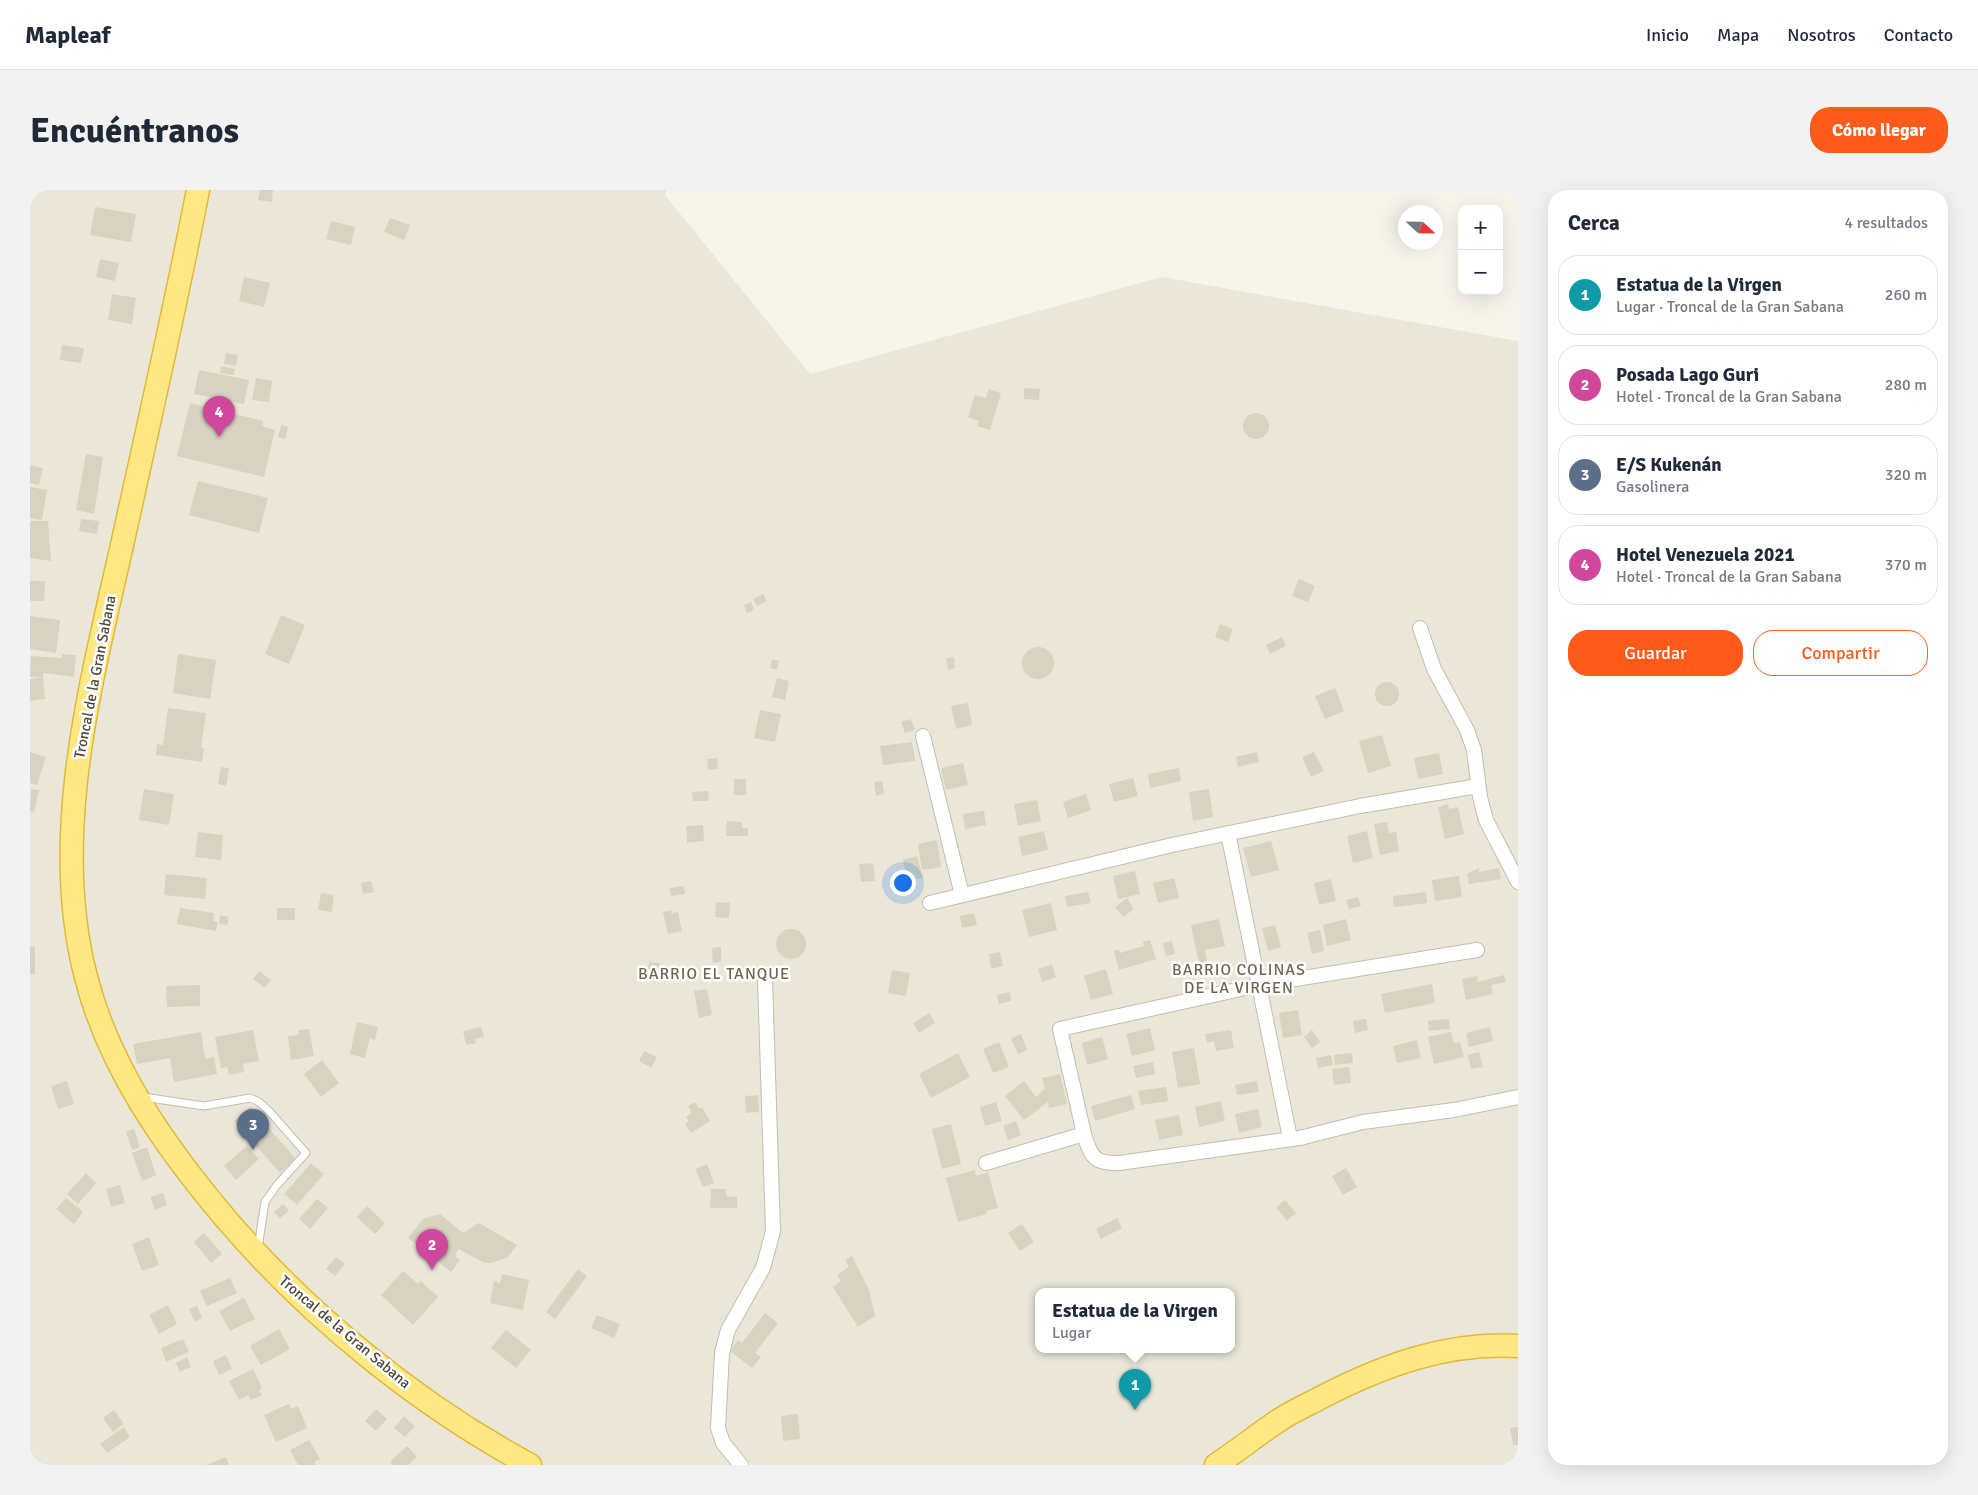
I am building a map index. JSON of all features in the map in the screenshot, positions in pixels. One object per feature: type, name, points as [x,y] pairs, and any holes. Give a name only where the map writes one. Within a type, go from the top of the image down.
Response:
[{"type":"highway","name":"Troncal de la Gran Sabana","points":[[198,190],[87,705],[75,808],[72,874],[73,906],[85,974],[104,1035],[137,1096],[208,1197],[257,1255],[328,1322],[410,1388],[469,1430],[530,1465]]},
{"type":"highway","points":[[1216,1465],[1280,1420],[1361,1378],[1401,1362],[1424,1354],[1474,1346],[1518,1346]]},
{"type":"street","points":[[1420,628],[1434,669],[1474,750],[1478,786],[1486,820],[1518,882]]},
{"type":"street","points":[[923,736],[962,896]]},
{"type":"street","points":[[930,903],[1228,833],[1369,804],[1478,786]]},
{"type":"street","points":[[1228,833],[1290,1138]]},
{"type":"street","points":[[1477,950],[1259,985],[1060,1029],[1084,1134],[1092,1155],[1100,1162],[1109,1164],[1290,1138],[1363,1122],[1454,1110],[1518,1097]]},
{"type":"street","points":[[741,1465],[723,1443],[719,1435],[717,1416],[724,1341],[734,1319],[763,1268],[773,1231],[765,979]]},
{"type":"street","points":[[986,1163],[1084,1134]]},
{"type":"lane","points":[[137,1096],[204,1106],[250,1098],[260,1102],[269,1110],[306,1153],[276,1185],[265,1202],[257,1255]]},
{"type":"shaded area","points":[[30,190],[667,190],[665,195],[810,374],[1162,277],[1518,341],[1518,1465],[30,1465]]},
{"type":"building","points":[[260,190],[273,190],[272,202],[258,200]]},
{"type":"building","points":[[95,207],[136,214],[131,242],[90,235]]},
{"type":"building","points":[[390,218],[410,225],[404,240],[384,232]]},
{"type":"building","points":[[331,221],[355,227],[351,245],[326,239]]},
{"type":"building","points":[[100,259],[119,263],[115,281],[96,277]]},
{"type":"building","points":[[244,277],[270,283],[264,307],[239,301]]},
{"type":"building","points":[[112,294],[136,298],[132,324],[108,320]]},
{"type":"building","points":[[62,345],[84,348],[81,363],[60,360]]},
{"type":"building","points":[[226,353],[238,355],[236,366],[224,364]]},
{"type":"building","points":[[221,366],[235,369],[234,375],[220,373]]},
{"type":"building","points":[[199,370],[249,380],[244,404],[194,394]]},
{"type":"building","points":[[256,378],[272,381],[269,402],[252,400]]},
{"type":"building","points":[[1024,388],[1040,389],[1039,400],[1024,399]]},
{"type":"building","points":[[989,389],[1001,393],[990,430],[977,426],[979,421],[968,417],[975,395],[986,398]]},
{"type":"building","points":[[190,403],[263,421],[262,426],[275,430],[264,477],[177,456]]},
{"type":"building","points":[[1256,413],[1265,417],[1269,426],[1265,435],[1256,439],[1247,435],[1243,426],[1247,417]]},
{"type":"building","points":[[281,425],[288,427],[285,439],[278,437]]},
{"type":"building","points":[[86,454],[103,457],[94,514],[76,510]]},
{"type":"building","points":[[30,465],[43,468],[39,485],[30,483]]},
{"type":"building","points":[[198,481],[268,498],[259,533],[189,515]]},
{"type":"building","points":[[30,487],[47,490],[42,520],[30,518]]},
{"type":"building","points":[[81,519],[99,521],[97,534],[79,531]]},
{"type":"building","points":[[30,521],[48,521],[51,561],[30,558]]},
{"type":"building","points":[[1299,579],[1315,586],[1308,602],[1292,596]]},
{"type":"building","points":[[30,581],[45,581],[44,601],[30,601]]},
{"type":"building","points":[[763,594],[767,601],[757,606],[753,599]]},
{"type":"building","points":[[751,602],[754,610],[747,613],[744,605]]},
{"type":"building","points":[[281,615],[305,625],[289,664],[265,654]]},
{"type":"building","points":[[30,616],[60,620],[56,653],[30,649]]},
{"type":"building","points":[[1220,624],[1233,629],[1228,642],[1215,637]]},
{"type":"building","points":[[1282,637],[1286,646],[1270,654],[1266,645]]},
{"type":"building","points":[[1038,647],[1044,648],[1049,652],[1053,657],[1053,669],[1049,674],[1044,678],[1038,679],[1032,678],[1027,674],[1023,669],[1022,663],[1023,657],[1027,652],[1032,648]]},
{"type":"building","points":[[62,654],[76,655],[74,677],[43,673],[43,677],[30,677],[31,656],[62,658]]},
{"type":"building","points":[[178,654],[216,660],[210,699],[173,693]]},
{"type":"building","points":[[954,657],[955,668],[948,670],[946,658]]},
{"type":"building","points":[[772,659],[779,661],[777,670],[770,668]]},
{"type":"building","points":[[43,677],[45,699],[30,701],[30,679]]},
{"type":"building","points":[[777,678],[789,681],[785,700],[772,697]]},
{"type":"building","points":[[1387,682],[1396,685],[1399,694],[1396,703],[1387,706],[1378,703],[1375,694],[1378,685]]},
{"type":"building","points":[[1335,688],[1344,711],[1325,719],[1315,696]]},
{"type":"building","points":[[968,703],[972,725],[956,729],[951,706]]},
{"type":"building","points":[[168,708],[206,713],[201,748],[204,749],[202,762],[156,755],[157,744],[163,745]]},
{"type":"building","points":[[760,710],[781,714],[775,742],[754,738]]},
{"type":"building","points":[[911,719],[915,730],[905,733],[901,722]]},
{"type":"building","points":[[1382,735],[1391,766],[1368,773],[1359,741]]},
{"type":"building","points":[[912,742],[915,761],[883,765],[880,746]]},
{"type":"building","points":[[30,752],[46,757],[37,785],[30,783]]},
{"type":"building","points":[[1257,752],[1259,762],[1238,767],[1236,757]]},
{"type":"building","points":[[1314,752],[1324,771],[1311,777],[1302,757]]},
{"type":"building","points":[[1439,753],[1443,774],[1418,779],[1414,758]]},
{"type":"building","points":[[717,758],[718,769],[708,770],[707,759]]},
{"type":"building","points":[[963,763],[968,785],[946,790],[941,768]]},
{"type":"building","points":[[221,767],[229,768],[226,786],[218,784]]},
{"type":"building","points":[[1179,768],[1181,781],[1150,788],[1148,774]]},
{"type":"building","points":[[1133,778],[1138,796],[1114,802],[1109,784]]},
{"type":"building","points":[[734,779],[746,779],[746,795],[734,795]]},
{"type":"building","points":[[882,781],[884,794],[876,796],[874,782]]},
{"type":"building","points":[[31,789],[39,790],[34,812],[30,811]]},
{"type":"building","points":[[144,789],[174,794],[169,825],[139,820]]},
{"type":"building","points":[[1209,789],[1213,817],[1193,821],[1189,792]]},
{"type":"building","points":[[708,791],[709,801],[693,801],[692,792]]},
{"type":"building","points":[[1086,794],[1091,810],[1068,818],[1063,802]]},
{"type":"building","points":[[1037,800],[1041,821],[1018,826],[1014,804]]},
{"type":"building","points":[[1448,804],[1449,809],[1458,807],[1464,834],[1445,839],[1438,807]]},
{"type":"building","points":[[984,811],[986,825],[965,829],[963,814]]},
{"type":"building","points":[[727,821],[742,822],[742,828],[748,828],[748,836],[726,836]]},
{"type":"building","points":[[1387,822],[1389,833],[1396,832],[1399,851],[1380,855],[1374,824]]},
{"type":"building","points":[[703,825],[704,841],[687,843],[686,826]]},
{"type":"building","points":[[1044,831],[1048,850],[1022,856],[1018,837]]},
{"type":"building","points":[[1367,831],[1373,858],[1353,863],[1347,836]]},
{"type":"building","points":[[198,832],[223,835],[221,860],[195,857]]},
{"type":"building","points":[[937,840],[941,867],[922,870],[918,844]]},
{"type":"building","points":[[1271,841],[1279,870],[1251,877],[1243,848]]},
{"type":"building","points":[[917,856],[923,878],[908,881],[903,860]]},
{"type":"building","points":[[873,863],[875,881],[861,882],[859,864]]},
{"type":"building","points":[[1479,868],[1479,872],[1499,868],[1501,879],[1469,884],[1467,874]]},
{"type":"building","points":[[1135,871],[1140,894],[1118,899],[1113,876]]},
{"type":"building","points":[[166,874],[207,878],[205,899],[164,895]]},
{"type":"building","points":[[1459,876],[1462,897],[1435,901],[1432,880]]},
{"type":"building","points":[[1174,878],[1179,898],[1158,903],[1153,883]]},
{"type":"building","points":[[1331,879],[1336,901],[1319,905],[1314,883]]},
{"type":"building","points":[[371,881],[374,892],[363,894],[361,883]]},
{"type":"building","points":[[684,886],[685,894],[671,896],[670,888]]},
{"type":"building","points":[[1088,892],[1091,903],[1067,907],[1065,896]]},
{"type":"building","points":[[1426,892],[1427,903],[1394,907],[1393,896]]},
{"type":"building","points":[[321,893],[334,895],[332,912],[318,910]]},
{"type":"building","points":[[1358,897],[1361,906],[1349,909],[1346,900]]},
{"type":"building","points":[[1127,898],[1134,909],[1123,917],[1115,907]]},
{"type":"building","points":[[716,902],[730,903],[729,918],[715,917]]},
{"type":"building","points":[[1051,903],[1057,930],[1029,937],[1022,910]]},
{"type":"building","points":[[180,908],[214,913],[213,921],[218,922],[216,931],[177,924]]},
{"type":"building","points":[[277,908],[295,908],[295,920],[277,920]]},
{"type":"building","points":[[671,910],[672,913],[678,912],[682,931],[668,934],[663,912]]},
{"type":"building","points":[[974,913],[977,925],[962,928],[960,916]]},
{"type":"building","points":[[220,915],[229,917],[227,925],[219,924]]},
{"type":"building","points":[[1219,919],[1225,946],[1205,950],[1207,962],[1199,964],[1191,925]]},
{"type":"building","points":[[1346,919],[1351,940],[1327,946],[1323,925]]},
{"type":"building","points":[[1275,925],[1281,947],[1268,951],[1262,928]]},
{"type":"building","points":[[791,929],[802,933],[806,944],[802,955],[791,959],[780,955],[776,944],[780,933]]},
{"type":"building","points":[[1320,930],[1324,951],[1312,954],[1307,933]]},
{"type":"building","points":[[1150,940],[1156,959],[1119,970],[1114,951],[1119,949],[1120,953],[1144,946],[1143,942]]},
{"type":"building","points":[[1172,941],[1175,954],[1166,956],[1163,943]]},
{"type":"building","points":[[30,947],[35,947],[35,974],[30,974]]},
{"type":"building","points":[[721,947],[721,962],[713,963],[712,948]]},
{"type":"building","points":[[1000,952],[1003,966],[991,969],[989,954]]},
{"type":"building","points":[[649,962],[660,963],[657,981],[647,980]]},
{"type":"building","points":[[1052,964],[1056,977],[1042,982],[1038,969]]},
{"type":"building","points":[[1106,969],[1113,994],[1091,1000],[1084,976]]},
{"type":"building","points":[[892,970],[910,973],[906,996],[888,993]]},
{"type":"building","points":[[259,971],[271,980],[265,988],[253,979]]},
{"type":"building","points":[[1504,975],[1506,982],[1491,985],[1493,994],[1466,1000],[1462,979],[1477,976],[1478,982]]},
{"type":"building","points":[[1432,984],[1435,1003],[1385,1013],[1381,994]]},
{"type":"building","points":[[200,985],[200,1006],[167,1007],[166,986]]},
{"type":"building","points":[[707,989],[712,1015],[699,1018],[694,991]]},
{"type":"building","points":[[1010,992],[1011,1001],[999,1004],[997,995]]},
{"type":"building","points":[[1298,1010],[1302,1035],[1283,1038],[1279,1013]]},
{"type":"building","points":[[929,1013],[935,1023],[919,1033],[913,1023]]},
{"type":"building","points":[[1366,1019],[1368,1030],[1355,1033],[1353,1021]]},
{"type":"building","points":[[1449,1019],[1450,1029],[1429,1031],[1428,1021]]},
{"type":"building","points":[[357,1022],[378,1027],[375,1040],[370,1038],[365,1058],[350,1054]]},
{"type":"building","points":[[481,1027],[484,1037],[475,1039],[476,1043],[466,1045],[463,1031]]},
{"type":"building","points":[[1490,1027],[1493,1041],[1469,1047],[1466,1033]]},
{"type":"building","points":[[1150,1028],[1155,1050],[1132,1056],[1126,1034]]},
{"type":"building","points":[[309,1029],[314,1056],[291,1060],[288,1036],[299,1035],[298,1030]]},
{"type":"building","points":[[253,1030],[259,1061],[243,1064],[244,1072],[229,1075],[227,1067],[221,1068],[215,1037]]},
{"type":"building","points":[[1231,1030],[1234,1048],[1216,1051],[1214,1041],[1207,1043],[1205,1034]]},
{"type":"building","points":[[1312,1030],[1320,1042],[1312,1048],[1304,1037]]},
{"type":"building","points":[[201,1032],[205,1059],[214,1057],[217,1074],[174,1082],[170,1058],[137,1064],[133,1044]]},
{"type":"building","points":[[1451,1032],[1454,1043],[1460,1042],[1464,1057],[1434,1064],[1428,1037]]},
{"type":"building","points":[[1021,1034],[1027,1050],[1018,1054],[1011,1038]]},
{"type":"building","points":[[1102,1037],[1108,1059],[1087,1065],[1082,1043]]},
{"type":"building","points":[[1417,1040],[1421,1058],[1397,1063],[1393,1046]]},
{"type":"building","points":[[999,1042],[1009,1067],[993,1073],[983,1049]]},
{"type":"building","points":[[1194,1048],[1200,1084],[1178,1088],[1172,1052]]},
{"type":"building","points":[[644,1051],[657,1057],[651,1068],[639,1061]]},
{"type":"building","points":[[1479,1052],[1483,1067],[1471,1069],[1468,1055]]},
{"type":"building","points":[[958,1053],[970,1077],[931,1098],[919,1074]]},
{"type":"building","points":[[1352,1053],[1353,1063],[1335,1065],[1334,1055]]},
{"type":"building","points":[[1331,1055],[1333,1065],[1318,1068],[1316,1058]]},
{"type":"building","points":[[322,1060],[339,1083],[321,1097],[304,1074]]},
{"type":"building","points":[[1153,1062],[1155,1074],[1136,1078],[1133,1066]]},
{"type":"building","points":[[1349,1067],[1351,1083],[1334,1085],[1332,1069]]},
{"type":"building","points":[[1060,1074],[1067,1104],[1049,1108],[1048,1102],[1024,1120],[1005,1096],[1024,1081],[1036,1097],[1045,1089],[1042,1078]]},
{"type":"building","points":[[67,1081],[74,1104],[58,1109],[51,1086]]},
{"type":"building","points":[[1257,1081],[1259,1092],[1237,1095],[1235,1085]]},
{"type":"building","points":[[1166,1087],[1168,1101],[1141,1105],[1138,1091]]},
{"type":"building","points":[[758,1095],[759,1112],[746,1113],[745,1096]]},
{"type":"building","points":[[1131,1095],[1135,1109],[1095,1121],[1091,1106]]},
{"type":"building","points":[[1221,1101],[1225,1121],[1199,1127],[1195,1107]]},
{"type":"building","points":[[695,1102],[699,1109],[702,1107],[710,1121],[691,1133],[685,1124],[689,1121],[686,1117],[692,1113],[688,1106]]},
{"type":"building","points":[[996,1102],[1002,1121],[985,1126],[980,1107]]},
{"type":"building","points":[[250,1107],[296,1159],[280,1173],[234,1121]]},
{"type":"building","points":[[1258,1109],[1262,1127],[1239,1133],[1235,1114]]},
{"type":"building","points":[[1179,1115],[1183,1135],[1159,1140],[1155,1120]]},
{"type":"building","points":[[1016,1121],[1021,1135],[1008,1140],[1003,1126]]},
{"type":"building","points":[[951,1124],[961,1164],[942,1169],[932,1129]]},
{"type":"building","points":[[134,1129],[140,1147],[132,1150],[126,1132]]},
{"type":"building","points":[[247,1146],[259,1159],[236,1180],[224,1166]]},
{"type":"building","points":[[147,1147],[156,1175],[142,1181],[132,1153]]},
{"type":"building","points":[[311,1163],[324,1174],[297,1205],[284,1194]]},
{"type":"building","points":[[707,1164],[714,1183],[703,1187],[695,1169]]},
{"type":"building","points":[[1346,1168],[1357,1187],[1343,1195],[1332,1176]]},
{"type":"building","points":[[975,1170],[976,1176],[988,1172],[998,1208],[986,1211],[987,1214],[958,1222],[946,1178]]},
{"type":"building","points":[[86,1173],[96,1183],[78,1204],[67,1194]]},
{"type":"building","points":[[120,1185],[125,1203],[111,1207],[106,1189]]},
{"type":"building","points":[[711,1189],[726,1189],[726,1196],[737,1197],[737,1208],[710,1208]]},
{"type":"building","points":[[163,1193],[167,1205],[155,1210],[150,1197]]},
{"type":"building","points":[[66,1198],[83,1212],[74,1224],[56,1209]]},
{"type":"building","points":[[317,1199],[328,1208],[310,1229],[299,1219]]},
{"type":"building","points":[[1285,1200],[1296,1213],[1287,1221],[1276,1207]]},
{"type":"building","points":[[283,1204],[289,1210],[280,1219],[274,1212]]},
{"type":"building","points":[[367,1206],[385,1223],[375,1234],[357,1217]]},
{"type":"building","points":[[440,1214],[463,1233],[479,1223],[517,1245],[508,1257],[491,1263],[485,1263],[458,1249],[455,1256],[460,1260],[451,1272],[408,1238],[423,1219]]},
{"type":"building","points":[[1117,1218],[1122,1228],[1101,1239],[1096,1229]]},
{"type":"building","points":[[1022,1224],[1034,1242],[1020,1251],[1008,1233]]},
{"type":"building","points":[[204,1233],[222,1254],[211,1263],[194,1242]]},
{"type":"building","points":[[149,1237],[159,1265],[142,1271],[132,1244]]},
{"type":"building","points":[[852,1256],[869,1290],[875,1316],[858,1327],[833,1287],[841,1281],[837,1275],[849,1267],[845,1260]]},
{"type":"building","points":[[336,1257],[345,1264],[335,1276],[326,1269]]},
{"type":"building","points":[[578,1269],[587,1276],[555,1319],[546,1312]]},
{"type":"building","points":[[403,1271],[418,1284],[421,1281],[438,1297],[413,1325],[381,1295]]},
{"type":"building","points":[[502,1274],[529,1280],[523,1310],[490,1303],[494,1281],[500,1283]]},
{"type":"building","points":[[230,1278],[237,1293],[207,1306],[200,1291]]},
{"type":"building","points":[[244,1298],[255,1319],[230,1331],[219,1311]]},
{"type":"building","points":[[168,1305],[177,1324],[159,1334],[149,1315]]},
{"type":"building","points":[[197,1306],[202,1318],[195,1322],[189,1309]]},
{"type":"building","points":[[765,1313],[778,1323],[755,1353],[761,1357],[752,1368],[730,1351],[738,1340],[742,1343]]},
{"type":"building","points":[[597,1315],[620,1324],[614,1338],[591,1328]]},
{"type":"building","points":[[279,1329],[290,1349],[261,1365],[250,1346]]},
{"type":"building","points":[[506,1330],[531,1350],[516,1368],[491,1348]]},
{"type":"building","points":[[183,1339],[189,1352],[166,1362],[161,1348]]},
{"type":"building","points":[[226,1355],[232,1369],[219,1375],[213,1361]]},
{"type":"building","points":[[187,1357],[191,1367],[180,1372],[176,1363]]},
{"type":"building","points":[[253,1369],[262,1388],[259,1390],[262,1395],[251,1400],[248,1395],[239,1400],[229,1381]]},
{"type":"building","points":[[289,1404],[291,1409],[298,1406],[307,1428],[276,1442],[264,1415]]},
{"type":"building","points":[[376,1409],[387,1419],[376,1431],[365,1421]]},
{"type":"building","points":[[114,1410],[124,1424],[113,1432],[103,1418]]},
{"type":"building","points":[[798,1414],[800,1439],[783,1441],[781,1416]]},
{"type":"building","points":[[404,1416],[415,1426],[405,1437],[394,1428]]},
{"type":"building","points":[[124,1427],[130,1437],[107,1453],[100,1444]]},
{"type":"building","points":[[1518,1427],[1518,1445],[1513,1445],[1510,1428]]},
{"type":"building","points":[[309,1440],[320,1459],[314,1462],[316,1465],[298,1465],[290,1450]]},
{"type":"building","points":[[407,1446],[417,1457],[408,1465],[393,1465],[390,1462]]},
{"type":"building","points":[[226,1457],[229,1465],[206,1465]]},
{"type":"place","name":"Hotel Venezuela 2021","points":[[219,437]]},
{"type":"place","name":"E/S Kukenán","points":[[253,1150]]},
{"type":"place","name":"Posada Lago Guri","points":[[432,1270]]},
{"type":"place","name":"Estatua de la Virgen","points":[[1135,1410]]},
{"type":"district","name":"BARRIO EL TANQUE","points":[[714,974]]},
{"type":"district","name":"BARRIO COLINAS DE LA VIRGEN","points":[[1239,979]]}]
